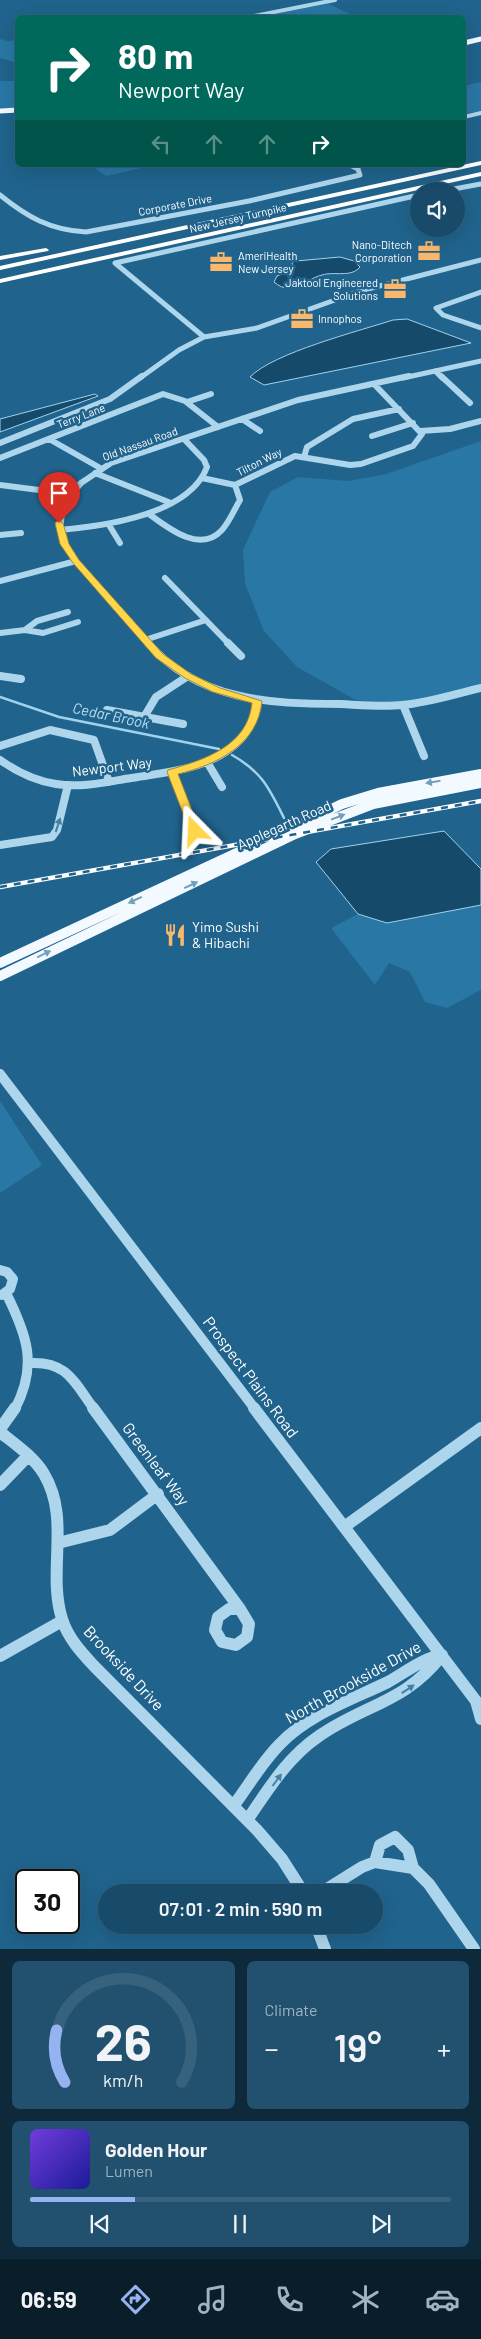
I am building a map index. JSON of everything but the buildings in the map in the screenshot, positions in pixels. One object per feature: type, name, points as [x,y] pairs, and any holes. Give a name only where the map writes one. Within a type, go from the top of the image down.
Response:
[{"type":"highway","points":[[466,161],[481,157]]},
{"type":"highway","name":"New Jersey Turnpike","points":[[466,166],[481,163]]},
{"type":"highway","name":"New Jersey Turnpike","points":[[0,259],[437,167]]},
{"type":"highway","name":"New Jersey Turnpike","points":[[0,267],[463,167]]},
{"type":"highway","name":"New Jersey Turnpike","points":[[0,276],[481,168]]},
{"type":"highway","name":"New Jersey Turnpike","points":[[0,281],[481,174]]},
{"type":"main road","points":[[466,43],[481,39]]},
{"type":"main road","points":[[0,111],[15,110]]},
{"type":"main road","name":"Applegarth Road","points":[[0,963],[342,804],[418,784],[481,774]]},
{"type":"main road","name":"Applegarth Road","points":[[0,976],[295,834],[373,804],[481,783]]},
{"type":"street","points":[[259,15],[335,0]]},
{"type":"street","points":[[466,117],[481,113]]},
{"type":"street","name":"Corporate Drive","points":[[0,195],[43,226],[66,231],[86,232],[350,179],[360,174],[358,169],[354,167]]},
{"type":"street","points":[[465,187],[481,184]]},
{"type":"street","points":[[204,337],[115,263],[410,197]]},
{"type":"street","points":[[0,443],[110,399],[179,350],[204,337],[243,330],[363,290],[481,260]]},
{"type":"street","points":[[481,292],[439,305],[436,310],[443,315],[481,328]]},
{"type":"street","name":"Old Nassau Road","points":[[60,530],[63,505],[70,494],[95,473],[111,463],[298,400],[481,361]]},
{"type":"street","points":[[435,371],[470,403]]},
{"type":"street","points":[[374,384],[420,431],[450,429],[481,421]]},
{"type":"street","name":"Terry Lane","points":[[0,458],[169,393],[187,402]]},
{"type":"street","points":[[187,402],[211,394]]},
{"type":"street","points":[[187,402],[218,427]]},
{"type":"street","points":[[304,457],[307,447],[353,419],[399,408]]},
{"type":"street","points":[[242,419],[260,431]]},
{"type":"street","points":[[372,436],[413,423]]},
{"type":"street","name":"Tilton Way","points":[[235,486],[283,460],[295,456],[361,464],[413,446],[422,434],[420,431]]},
{"type":"street","points":[[48,439],[102,469]]},
{"type":"street","points":[[184,439],[204,460],[207,467],[202,478],[192,490],[149,514],[109,526],[60,530],[64,544],[76,561],[160,656],[188,676],[216,690],[257,701],[281,704],[403,705],[481,688]]},
{"type":"street","points":[[95,473],[171,503]]},
{"type":"street","points":[[149,514],[178,534],[190,538],[210,538],[221,531],[240,500],[235,486],[202,478]]},
{"type":"street","points":[[0,485],[70,494]]},
{"type":"street","points":[[109,526],[120,544]]},
{"type":"street","points":[[0,535],[21,533]]},
{"type":"street","points":[[0,581],[76,561]]},
{"type":"street","points":[[165,578],[241,656]]},
{"type":"street","points":[[25,630],[37,622],[68,612]]},
{"type":"street","points":[[145,640],[206,620]]},
{"type":"street","points":[[0,633],[25,630],[43,633],[78,622]]},
{"type":"street","points":[[0,676],[21,679]]},
{"type":"street","points":[[144,717],[156,697],[188,676]]},
{"type":"street","name":"Newport Way","points":[[0,760],[25,776],[68,785],[109,782],[172,772],[207,762],[229,751],[239,742],[256,713],[257,701]]},
{"type":"street","points":[[403,705],[424,756]]},
{"type":"street","points":[[107,710],[183,724]]},
{"type":"street","points":[[0,746],[50,730],[94,740],[109,782]]},
{"type":"street","points":[[207,762],[222,787]]},
{"type":"street","points":[[172,772],[195,831]]},
{"type":"street","points":[[0,845],[52,837],[57,830],[68,785]]},
{"type":"street","name":"Prospect Plains Road","points":[[0,1074],[478,1702],[481,1718]]},
{"type":"street","points":[[0,1270],[7,1272],[12,1279],[12,1284],[3,1294],[26,1338],[30,1363],[21,1402],[0,1430]]},
{"type":"street","name":"Greenleaf Way","points":[[30,1363],[48,1362],[59,1365],[158,1494],[240,1609]]},
{"type":"street","points":[[344,1527],[481,1428]]},
{"type":"street","name":"Brookside Drive","points":[[0,1430],[44,1473],[52,1488],[56,1503],[58,1543],[56,1590],[62,1622],[79,1649],[271,1843],[298,1884]]},
{"type":"street","points":[[0,1485],[27,1457]]},
{"type":"street","points":[[58,1543],[110,1530],[158,1494]]},
{"type":"street","points":[[0,1656],[62,1622]]},
{"type":"street","name":"North Brookside Drive","points":[[234,1805],[280,1744],[298,1728],[398,1677],[420,1660],[442,1655]]},
{"type":"street","name":"North Brookside Drive","points":[[248,1819],[303,1747],[397,1696],[423,1679],[434,1668],[442,1655]]},
{"type":"street","points":[[375,1862],[378,1846],[383,1839],[395,1837],[402,1841],[412,1857],[413,1868]]},
{"type":"street","points":[[335,1884],[362,1867],[375,1862],[413,1868],[429,1884],[474,1949]]},
{"type":"street","points":[[319,1934],[325,1949]]},
{"type":"shaded area","points":[[329,4],[352,15],[268,15]]},
{"type":"shaded area","points":[[0,39],[15,40],[15,62],[0,58]]},
{"type":"shaded area","points":[[0,81],[15,81],[15,108],[0,108]]},
{"type":"shaded area","points":[[481,82],[481,111],[466,114],[466,86]]},
{"type":"shaded area","points":[[94,167],[145,167],[106,176]]},
{"type":"shaded area","points":[[340,257],[354,261],[360,267],[352,272],[322,275],[293,288],[287,288],[274,282],[277,276],[294,270],[292,262]]},
{"type":"shaded area","points":[[407,319],[471,343],[264,385],[250,377],[261,368],[296,351],[393,320]]},
{"type":"shaded area","points":[[95,394],[98,396],[0,432],[0,419]]},
{"type":"shaded area","points":[[481,441],[481,689],[442,699],[363,704],[297,667],[264,631],[245,584],[243,550],[270,492],[298,477],[348,481],[386,474]]},
{"type":"shaded area","points":[[444,831],[481,869],[481,905],[387,923],[358,914],[316,862],[331,849]]},
{"type":"shaded area","points":[[481,905],[481,990],[447,1008],[425,1002],[410,972],[389,963],[375,985],[331,928],[358,914],[387,923]]},
{"type":"shaded area","points":[[0,1101],[42,1165],[0,1193]]},
{"type":"waterway","name":"Cedar Brook","points":[[0,697],[59,717],[219,749]]},
{"type":"waterway","name":"Cedar Brook","points":[[232,755],[258,774],[274,798],[284,818]]},
{"type":"railway","points":[[0,887],[481,801]]},
{"type":"place","name":"Nano-Ditech Corporation","points":[[429,251]]},
{"type":"place","name":"AmeriHealth New Jersey","points":[[221,262]]},
{"type":"place","name":"Jaktool Engineered Solutions","points":[[395,289]]},
{"type":"place","name":"Innophos","points":[[302,319]]},
{"type":"place","name":"Yimo Sushi & Hibachi","points":[[175,935]]},
{"type":"route","points":[[59,523],[64,544],[76,561],[160,656],[188,676],[216,690],[257,701],[256,713],[247,731],[229,751],[198,766],[172,772],[195,831]]}]
